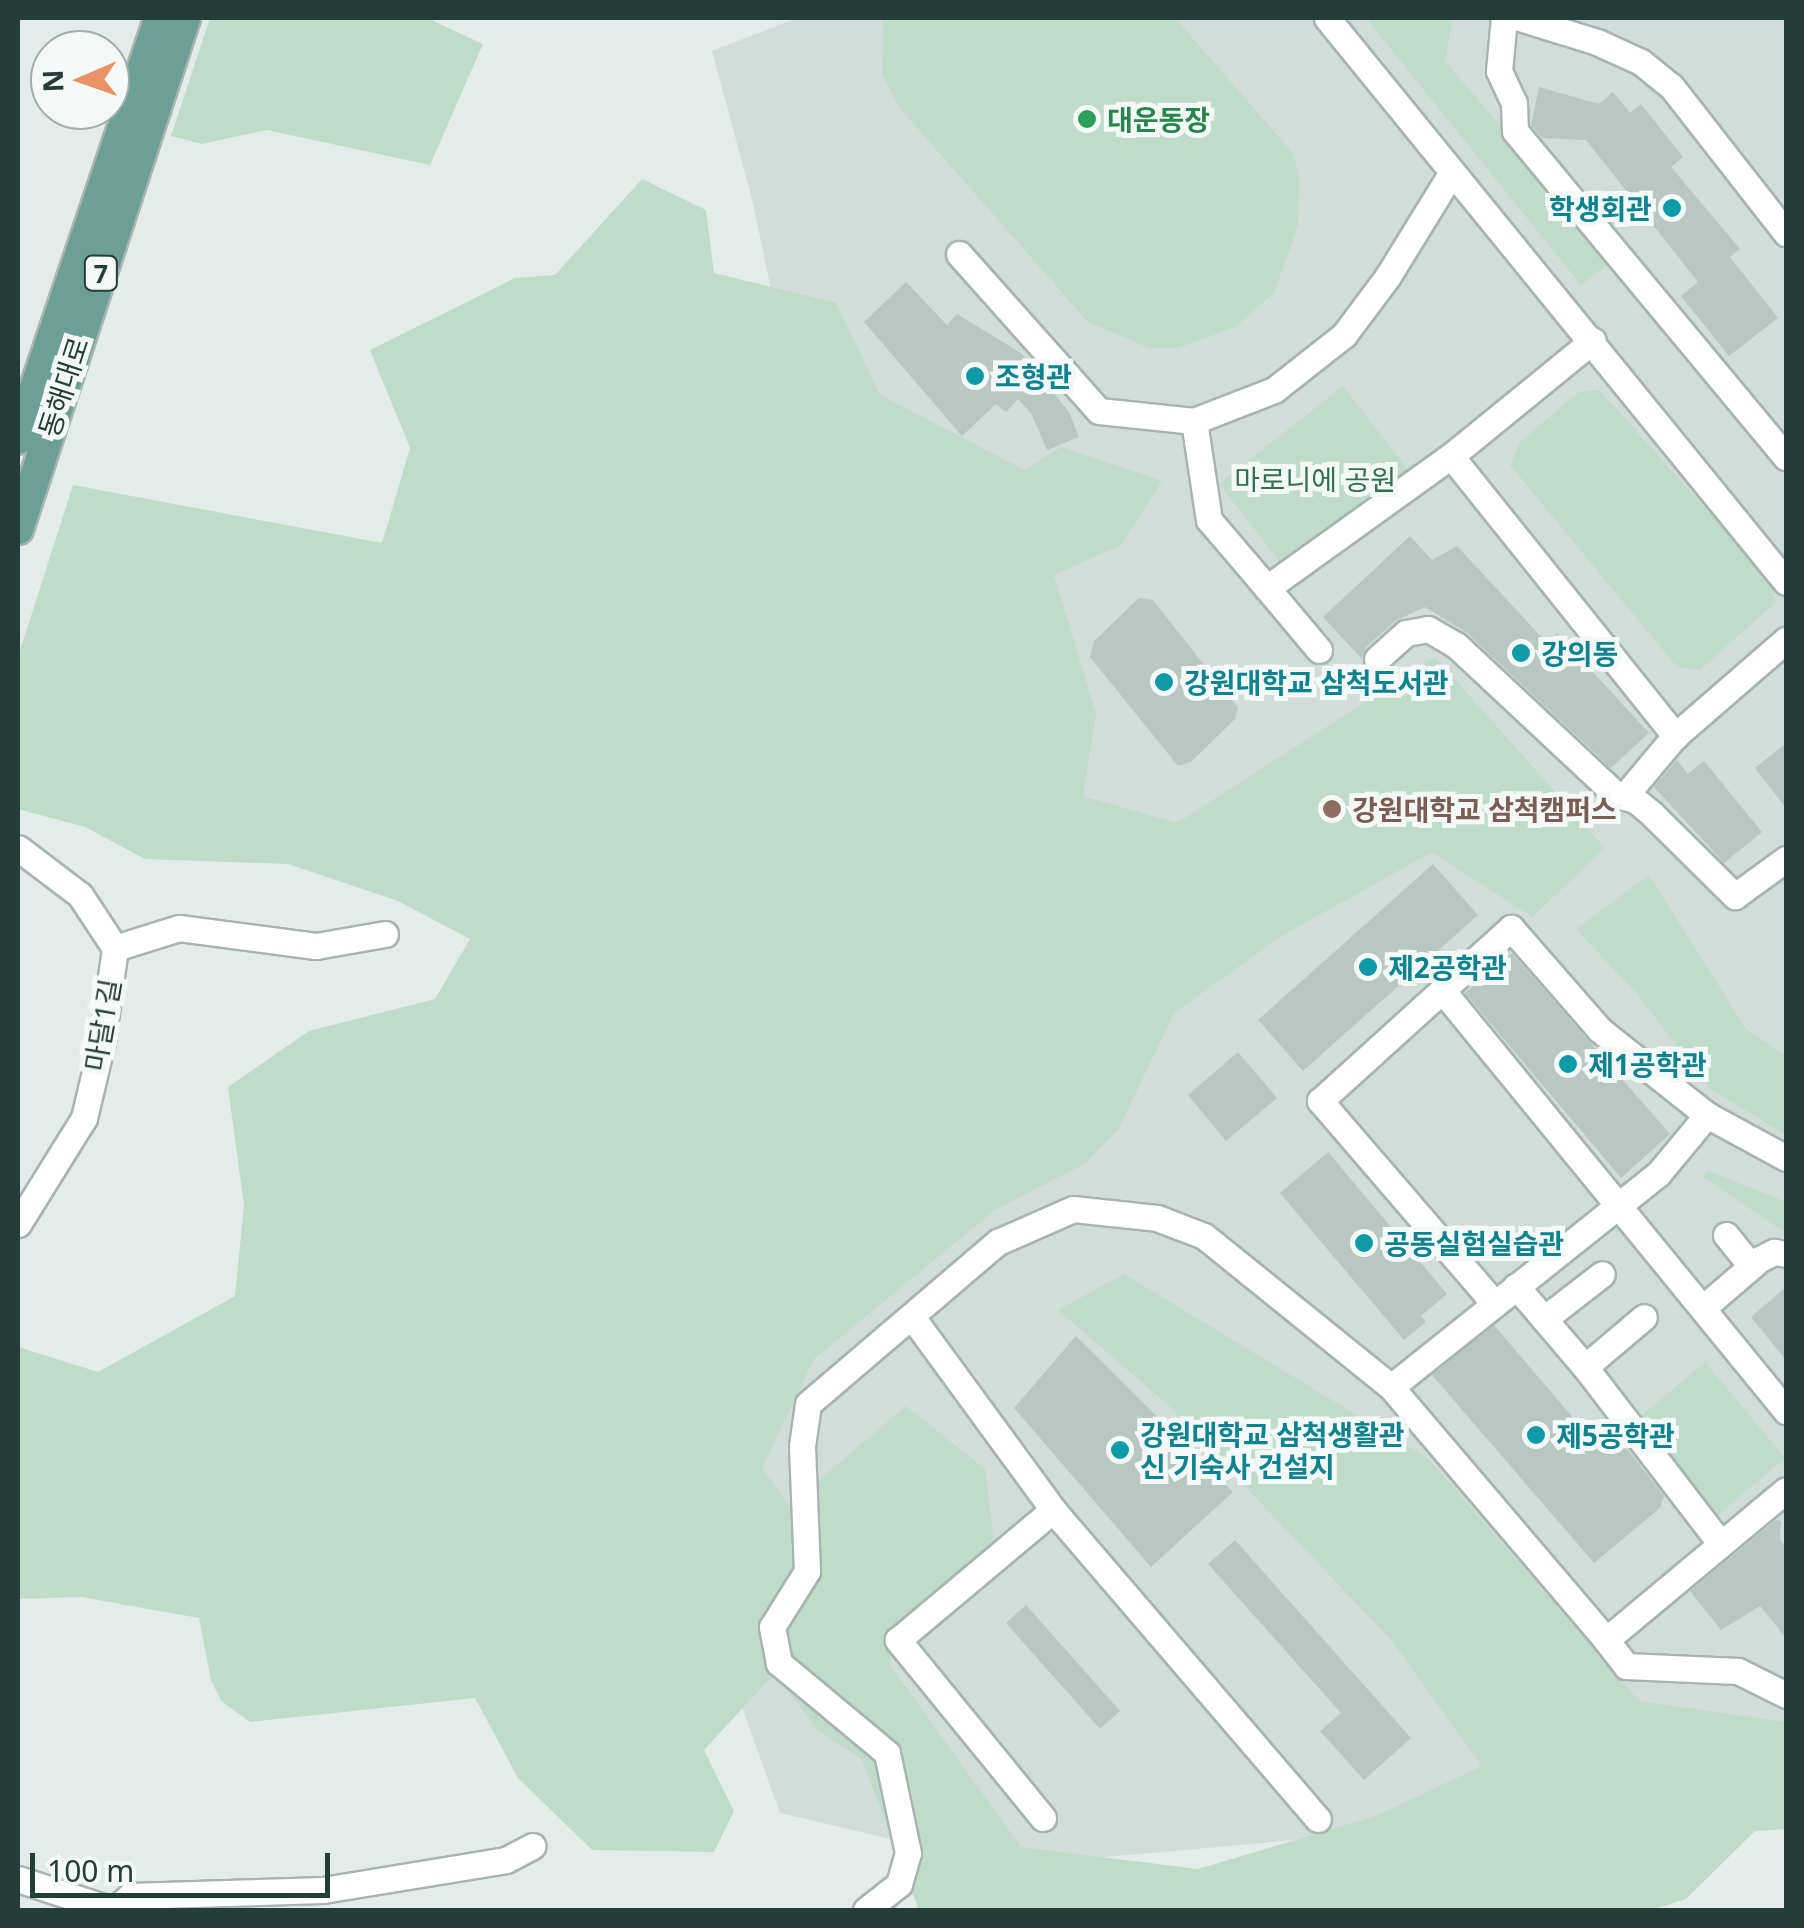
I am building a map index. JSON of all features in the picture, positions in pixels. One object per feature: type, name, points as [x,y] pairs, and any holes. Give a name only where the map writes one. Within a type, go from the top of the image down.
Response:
[{"type":"main road","name":"동해대로","points":[[20,424],[160,18]]},
{"type":"main road","name":"동해대로","points":[[18,529],[185,18]]},
{"type":"street","points":[[1327,18],[1593,340],[1786,582]]},
{"type":"street","points":[[1504,18],[1499,71],[1514,103],[1515,131],[1786,458]]},
{"type":"street","points":[[1520,18],[1597,42],[1641,62],[1671,86],[1786,233]]},
{"type":"street","points":[[958,254],[1099,411],[1194,421],[1274,390],[1344,335],[1388,276],[1452,172]]},
{"type":"street","points":[[1268,588],[1451,456],[1593,340]]},
{"type":"street","points":[[1194,421],[1209,520],[1319,650]]},
{"type":"street","points":[[1451,456],[1675,736]]},
{"type":"street","points":[[1377,659],[1406,634],[1428,630],[1442,637],[1587,770],[1652,814],[1735,896],[1786,859]]},
{"type":"street","points":[[1624,797],[1675,736],[1786,640]]},
{"type":"street","name":"마달1길","points":[[18,848],[80,895],[116,948],[102,1042],[84,1118],[18,1224]]},
{"type":"street","points":[[116,948],[179,928],[316,946],[384,934]]},
{"type":"street","points":[[1494,1303],[1320,1101],[1511,928],[1600,1030],[1707,1115],[1786,1158]]},
{"type":"street","points":[[1442,990],[1621,1204],[1786,1411]]},
{"type":"street","points":[[1391,1386],[1658,1174],[1707,1115]]},
{"type":"street","points":[[866,1910],[899,1884],[908,1853],[887,1753],[779,1663],[772,1627],[807,1571],[802,1446],[808,1404],[998,1242],[1073,1209],[1157,1218],[1204,1236],[1391,1386],[1626,1666],[1738,1671],[1786,1696]]},
{"type":"street","points":[[1726,1234],[1751,1266]]},
{"type":"street","points":[[1704,1307],[1751,1266],[1774,1252],[1786,1254]]},
{"type":"street","points":[[1544,1319],[1602,1274]]},
{"type":"street","points":[[1516,1286],[1585,1366],[1721,1544]]},
{"type":"street","points":[[912,1317],[1053,1510],[1318,1819]]},
{"type":"street","points":[[1585,1366],[1644,1317]]},
{"type":"street","points":[[1606,1640],[1786,1490]]},
{"type":"street","points":[[1043,1818],[898,1640],[1053,1510]]},
{"type":"street","points":[[18,1879],[114,1910],[130,1896],[323,1890],[506,1860],[532,1846]]},
{"type":"shaded area","name":"강원대학교 삼척캠퍼스","points":[[797,18],[1786,18],[1786,1796],[1006,1866],[780,1813],[729,1671],[807,460],[752,199],[712,51]]},
{"type":"green space","points":[[210,18],[427,18],[483,44],[430,165],[267,130],[202,144],[171,136]]},
{"type":"green space","name":"대운동장","points":[[883,18],[1175,18],[1293,153],[1299,176],[1298,226],[1274,293],[1235,327],[1178,348],[1149,348],[1088,322],[898,106],[882,74]]},
{"type":"green space","points":[[1366,18],[1453,18],[1445,61],[1614,259],[1581,285]]},
{"type":"green space","points":[[642,179],[706,210],[714,273],[836,303],[880,395],[1025,470],[1061,447],[1162,481],[1121,545],[1054,575],[1096,714],[1083,796],[1177,823],[1435,657],[1605,848],[1532,917],[1432,852],[1283,935],[1174,1013],[1119,1128],[1086,1163],[995,1210],[814,1359],[762,1468],[789,1506],[906,1406],[985,1469],[994,1540],[892,1628],[890,1665],[1021,1847],[1198,1869],[1376,1816],[1482,1766],[1392,1641],[1166,1403],[1058,1310],[1124,1274],[1429,1459],[1639,1701],[1786,1722],[1786,1829],[1755,1831],[1686,1899],[1651,1910],[919,1910],[862,1760],[818,1730],[775,1673],[704,1750],[734,1811],[714,1852],[592,1850],[518,1778],[475,1698],[250,1722],[221,1701],[211,1680],[199,1618],[81,1597],[18,1599],[18,1347],[98,1372],[235,1296],[244,1205],[228,1087],[309,1031],[435,999],[470,939],[398,901],[288,864],[145,859],[85,827],[18,809],[18,657],[73,485],[382,543],[410,448],[370,350],[515,278],[555,275]]},
{"type":"green space","name":"마로니에 공원","points":[[1343,386],[1412,475],[1288,572],[1219,484]]},
{"type":"green space","points":[[1599,390],[1771,581],[1776,602],[1700,670],[1677,667],[1510,465],[1520,442],[1579,392]]},
{"type":"green space","points":[[1649,875],[1746,1029],[1786,1056],[1786,1135],[1709,1088],[1638,995],[1576,929]]},
{"type":"green space","points":[[1708,1171],[1786,1202],[1786,1233],[1703,1177]]},
{"type":"green space","points":[[1705,1362],[1785,1458],[1705,1526],[1625,1430]]},
{"type":"building","name":"학생회관","points":[[1539,87],[1599,104],[1613,92],[1630,113],[1641,104],[1683,157],[1671,167],[1740,249],[1730,257],[1778,318],[1729,356],[1681,296],[1698,282],[1586,140],[1542,138],[1531,125]]},
{"type":"building","name":"조형관","points":[[906,282],[947,325],[957,314],[1021,353],[1069,412],[1079,437],[1047,450],[1031,413],[1018,399],[1006,412],[996,404],[962,436],[864,322]]},
{"type":"building","name":"강의동","points":[[1410,536],[1432,560],[1457,546],[1547,643],[1557,633],[1649,733],[1611,768],[1467,633],[1425,607],[1395,621],[1366,647],[1361,658],[1323,617]]},
{"type":"building","name":"강원대학교 삼척도서관","points":[[1139,598],[1153,600],[1238,708],[1235,719],[1191,762],[1178,766],[1090,657],[1094,641]]},
{"type":"building","points":[[1786,743],[1786,808],[1755,768]]},
{"type":"building","points":[[1677,760],[1688,774],[1704,761],[1762,832],[1724,863],[1654,787]]},
{"type":"building","name":"제2공학관","points":[[1433,864],[1478,915],[1303,1071],[1258,1020]]},
{"type":"building","name":"제1공학관","points":[[1512,953],[1670,1134],[1621,1178],[1465,993]]},
{"type":"building","points":[[1238,1052],[1277,1098],[1226,1141],[1188,1095]]},
{"type":"building","name":"공동실험실습관","points":[[1328,1152],[1447,1294],[1421,1316],[1426,1322],[1404,1340],[1280,1193]]},
{"type":"building","points":[[1786,1287],[1786,1360],[1751,1317]]},
{"type":"building","name":"제5공학관","points":[[1494,1325],[1598,1447],[1627,1449],[1664,1496],[1660,1508],[1594,1563],[1432,1375]]},
{"type":"building","name":"강원대학교 삼척생활관 신 기숙사 건설지","points":[[1076,1336],[1233,1492],[1151,1567],[1014,1408]]},
{"type":"building","points":[[1776,1520],[1781,1521],[1780,1540],[1786,1548],[1786,1638],[1760,1606],[1721,1630],[1690,1591]]},
{"type":"building","points":[[1235,1540],[1411,1738],[1364,1780],[1320,1731],[1341,1713],[1208,1564]]},
{"type":"building","points":[[1026,1605],[1120,1711],[1100,1729],[1006,1623]]},
{"type":"place","name":"대운동장","points":[[1087,119]]},
{"type":"place","name":"학생회관","points":[[1672,208]]},
{"type":"place","name":"조형관","points":[[975,376]]},
{"type":"place","name":"강의동","points":[[1521,653]]},
{"type":"place","name":"강원대학교 삼척도서관","points":[[1164,682]]},
{"type":"place","name":"강원대학교 삼척캠퍼스","points":[[1332,809]]},
{"type":"place","name":"제2공학관","points":[[1368,967]]},
{"type":"place","name":"제1공학관","points":[[1568,1064]]},
{"type":"place","name":"공동실험실습관","points":[[1364,1243]]},
{"type":"place","name":"제5공학관","points":[[1536,1435]]},
{"type":"place","name":"강원대학교 삼척생활관 신 기숙사 건설지","points":[[1120,1450]]}]
